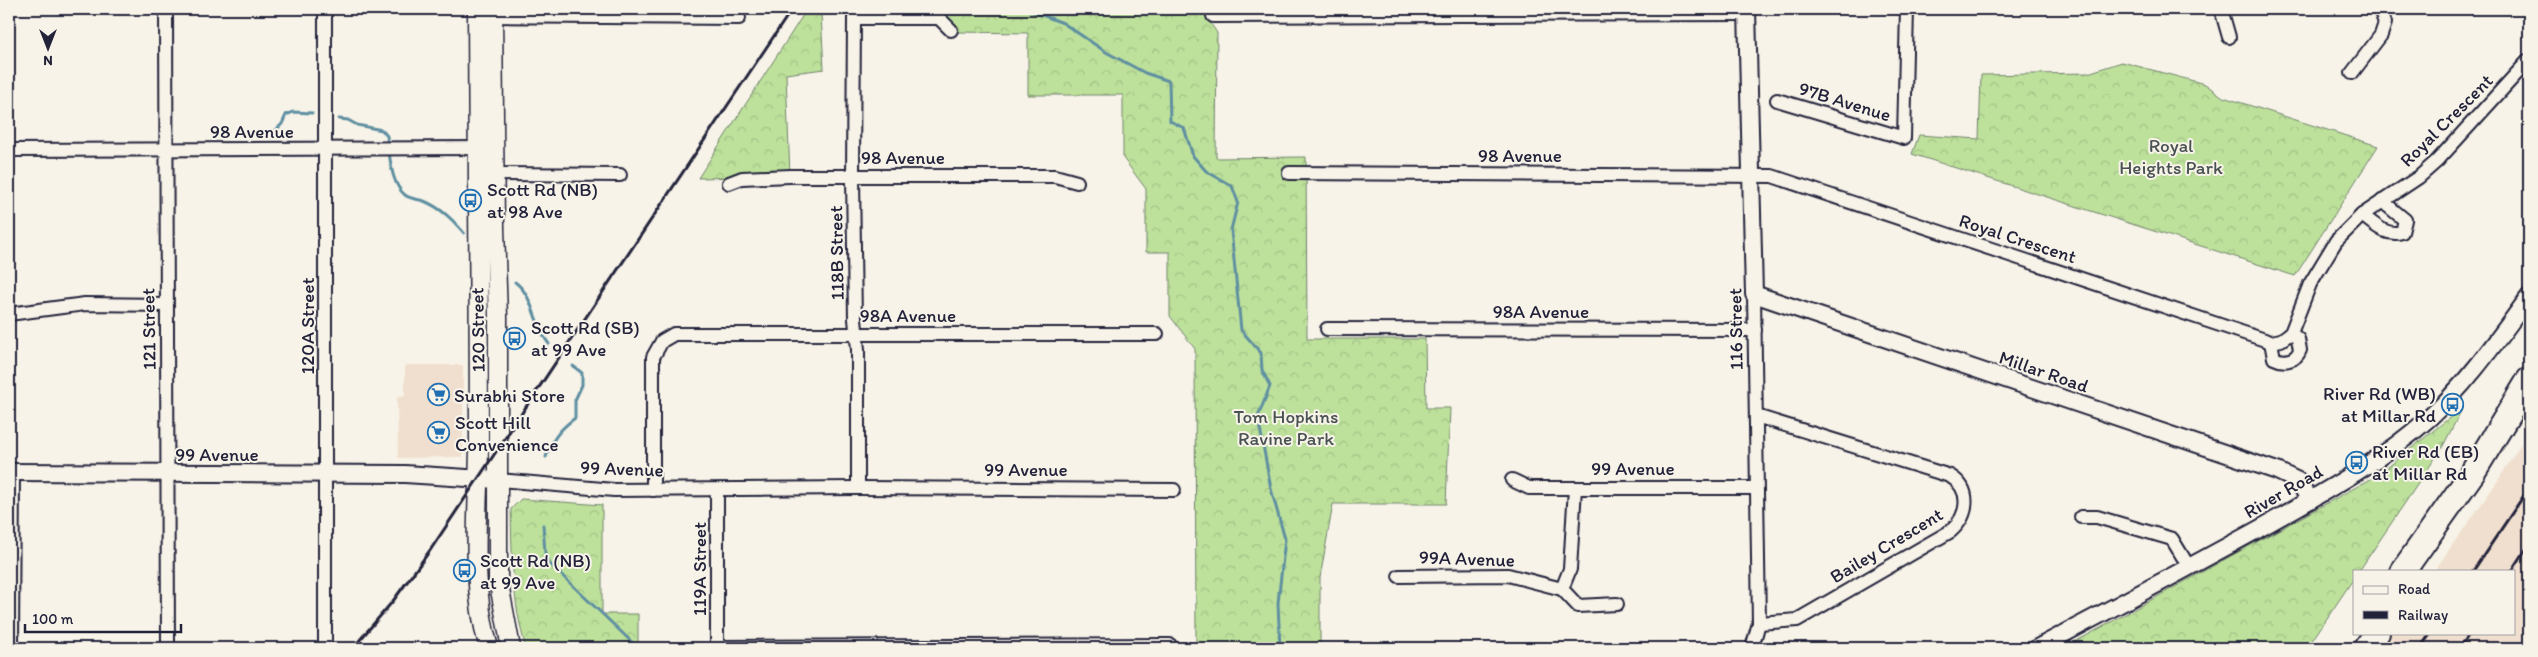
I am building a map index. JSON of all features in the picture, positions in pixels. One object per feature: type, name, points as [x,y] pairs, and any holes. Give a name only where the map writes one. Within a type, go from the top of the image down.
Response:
[{"type":"highway","points":[[2405,570],[2473,472],[2529,380]]},
{"type":"highway","points":[[2422,570],[2484,480],[2529,408]]},
{"type":"highway","points":[[2349,648],[2358,634]]},
{"type":"highway","points":[[2366,648],[2376,634]]},
{"type":"main road","name":"120 Street","points":[[485,13],[486,148],[478,479],[479,595],[489,648]]},
{"type":"main road","name":"120 Street","points":[[486,148],[495,174],[499,327],[498,579],[511,648]]},
{"type":"street","name":"121 Street","points":[[166,9],[166,305],[169,474],[168,648]]},
{"type":"street","name":"120A Street","points":[[325,9],[325,643]]},
{"type":"street","name":"97B Avenue","points":[[1776,100],[1904,138],[1907,9]]},
{"type":"street","points":[[2221,9],[2229,37]]},
{"type":"street","points":[[2352,73],[2381,36],[2385,23],[2380,9]]},
{"type":"street","points":[[1213,12],[1746,11]]},
{"type":"street","name":"116 Street","points":[[1746,11],[1755,330],[1759,623],[1752,648]]},
{"type":"street","points":[[485,13],[739,18]]},
{"type":"street","name":"118B Street","points":[[858,488],[853,176],[854,18],[939,18],[951,30]]},
{"type":"street","name":"Royal Crescent","points":[[2291,333],[2315,275],[2336,241],[2362,215],[2419,177],[2437,161],[2529,60]]},
{"type":"street","name":"98 Avenue","points":[[9,150],[166,151],[486,148]]},
{"type":"street","name":"98 Avenue","points":[[1290,173],[1751,174]]},
{"type":"street","points":[[495,174],[620,175]]},
{"type":"street","name":"Royal Crescent","points":[[1751,174],[1772,176],[2271,342]]},
{"type":"street","name":"98 Avenue","points":[[729,183],[742,178],[853,176],[1055,176],[1076,182]]},
{"type":"street","points":[[2362,215],[2387,232],[2395,234],[2402,232],[2405,220],[2382,200]]},
{"type":"street","name":"Millar Road","points":[[1754,294],[2286,474],[2298,481],[2310,500]]},
{"type":"street","name":"River Road","points":[[2037,648],[2310,500],[2384,454],[2429,419],[2484,357],[2529,297]]},
{"type":"street","points":[[9,314],[85,304],[166,305]]},
{"type":"street","name":"98A Avenue","points":[[1328,329],[1755,330]]},
{"type":"street","points":[[2291,333],[2298,339],[2300,350],[2295,358],[2288,361],[2274,358],[2271,342],[2281,340],[2291,333]]},
{"type":"street","name":"98A Avenue","points":[[653,490],[652,368],[655,350],[662,341],[674,334],[1157,334]]},
{"type":"street","name":"Bailey Crescent","points":[[1756,416],[1950,476],[1963,488],[1966,501],[1962,518],[1952,531],[1797,620],[1759,623]]},
{"type":"street","points":[[11,472],[12,648]]},
{"type":"street","name":"99 Avenue","points":[[11,472],[404,474],[498,480],[602,490],[858,488],[1174,490]]},
{"type":"street","name":"99 Avenue","points":[[1512,480],[1529,488],[1756,488]]},
{"type":"street","points":[[1575,488],[1570,568],[1562,588],[1578,606],[1617,604]]},
{"type":"street","name":"119A Street","points":[[717,490],[717,647]]},
{"type":"street","points":[[2081,517],[2097,517],[2172,539],[2189,567]]},
{"type":"street","name":"99A Avenue","points":[[1399,576],[1508,575],[1562,588]]},
{"type":"street","points":[[717,647],[1170,645]]},
{"type":"shaded area","points":[[405,365],[463,365],[463,457],[398,458],[397,396],[405,396]]},
{"type":"shaded area","points":[[2529,431],[2529,648],[2379,648],[2389,634],[2516,634],[2516,570],[2435,570],[2495,485]]},
{"type":"green space","points":[[807,9],[843,9],[843,11],[821,14],[824,69],[786,74],[790,176],[698,178]]},
{"type":"green space","name":"Tom Hopkins Ravine Park","points":[[939,9],[1201,9],[1217,33],[1216,158],[1306,157],[1307,339],[1425,339],[1426,408],[1450,408],[1446,504],[1333,504],[1320,578],[1320,648],[1196,648],[1195,349],[1170,316],[1170,252],[1146,252],[1146,189],[1123,158],[1123,95],[1028,95],[1028,33],[957,32]]},
{"type":"green space","name":"Royal Heights Park","points":[[2122,62],[2205,84],[2223,97],[2378,146],[2295,276],[1912,154],[1919,135],[1979,139],[1981,75],[2088,73]]},
{"type":"green space","points":[[2463,407],[2442,448],[2360,570],[2353,570],[2353,579],[2307,648],[2064,648],[2378,475]]},
{"type":"green space","points":[[521,499],[602,505],[602,614],[638,614],[638,645],[701,646],[701,648],[526,648],[515,596],[512,545],[511,509]]},
{"type":"waterway","points":[[1026,9],[1063,23],[1106,52],[1145,73],[1169,81],[1170,121],[1184,128],[1193,156],[1206,171],[1232,186],[1238,202],[1231,230],[1241,330],[1261,353],[1262,370],[1270,386],[1258,417],[1271,489],[1285,539],[1278,603],[1280,648]]},
{"type":"waterway","points":[[269,137],[282,124],[286,115],[293,112],[312,113]]},
{"type":"waterway","points":[[339,119],[382,130],[387,136],[388,145]]},
{"type":"waterway","points":[[389,152],[393,175],[401,191],[407,196],[436,207],[464,233]]},
{"type":"waterway","points":[[515,282],[526,295],[549,344]]},
{"type":"waterway","points":[[546,457],[557,435],[575,418],[575,400],[582,385],[582,373],[573,366]]},
{"type":"waterway","points":[[543,525],[545,553],[549,563],[638,648]]},
{"type":"railway","points":[[353,648],[393,601],[431,549],[792,9]]},
{"type":"railway","points":[[2474,570],[2529,488]]},
{"type":"railway","points":[[2513,570],[2529,545]]},
{"type":"railway","points":[[2420,648],[2430,634]]},
{"type":"railway","points":[[2460,648],[2469,634]]},
{"type":"place","name":"Scott Rd (NB) at 98 Ave","points":[[471,200]]},
{"type":"place","name":"Scott Rd (SB) at 99 Ave","points":[[515,338]]},
{"type":"place","name":"Surabhi Store","points":[[438,395]]},
{"type":"place","name":"River Rd (WB) at Millar Rd","points":[[2452,404]]},
{"type":"place","name":"Scott Hill Convenience","points":[[439,433]]},
{"type":"place","name":"River Rd (EB) at Millar Rd","points":[[2356,462]]},
{"type":"place","name":"Scott Rd (NB) at 99 Ave","points":[[464,571]]}]
